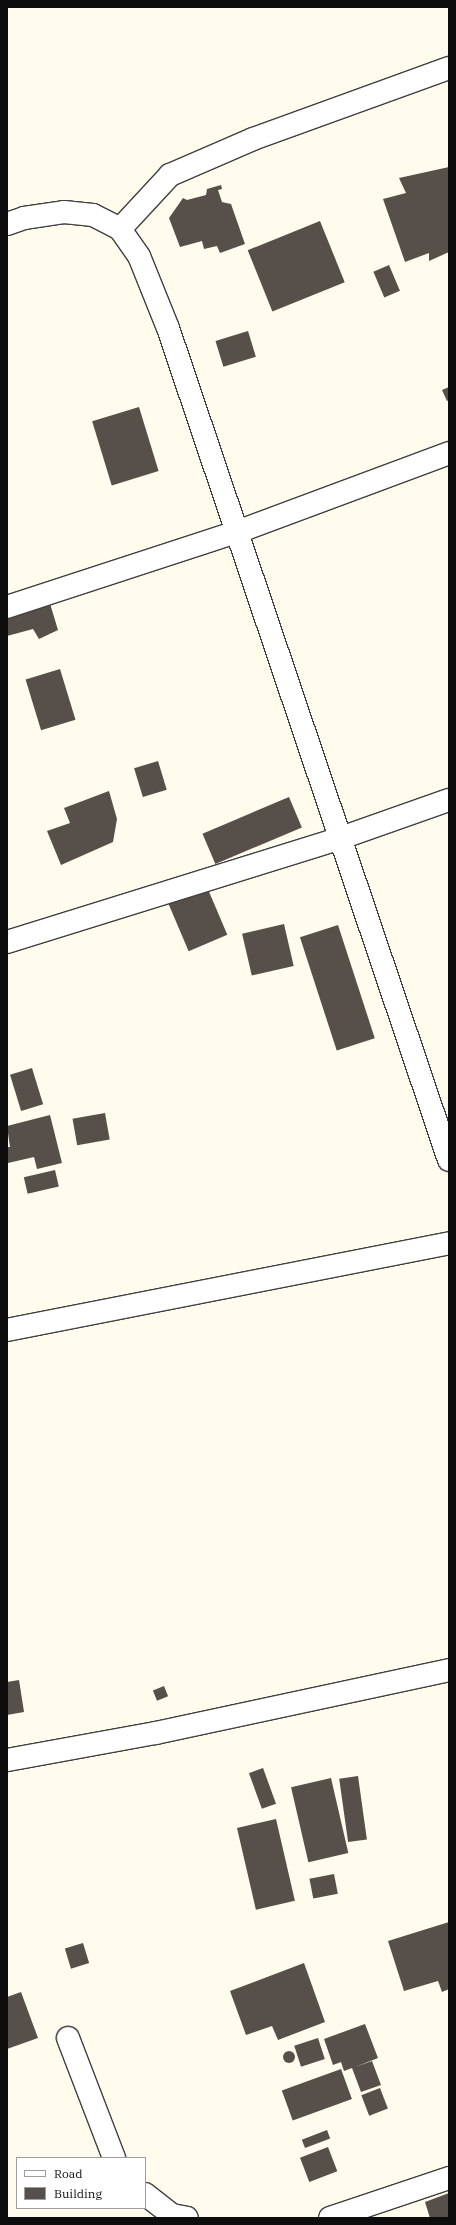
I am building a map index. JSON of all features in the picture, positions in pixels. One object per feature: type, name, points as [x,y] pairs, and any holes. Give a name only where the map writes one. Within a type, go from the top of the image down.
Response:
[{"type":"street","points":[[120,229],[170,175],[253,139],[449,68]]},
{"type":"street","points":[[7,224],[24,218],[64,212],[93,215],[120,229],[139,256],[168,328],[449,1160]]},
{"type":"street","points":[[7,607],[237,532],[449,453]]},
{"type":"street","points":[[7,942],[341,838],[449,800]]},
{"type":"street","points":[[7,1330],[449,1243]]},
{"type":"street","points":[[7,1760],[156,1733],[449,1670]]},
{"type":"street","points":[[68,2038],[114,2157]]},
{"type":"street","points":[[330,2218],[449,2178]]},
{"type":"street","points":[[146,2195],[172,2215],[187,2218]]},
{"type":"building","points":[[449,167],[449,252],[429,261],[429,253],[405,262],[383,199],[406,193],[399,178]]},
{"type":"building","points":[[221,185],[222,189],[218,190],[222,202],[231,204],[245,244],[220,253],[217,246],[204,249],[202,241],[180,247],[169,218],[183,198],[187,200],[206,195],[207,189]]},
{"type":"building","points":[[320,221],[345,282],[272,311],[248,250]]},
{"type":"building","points":[[389,265],[400,291],[384,297],[373,272]]},
{"type":"building","points":[[248,331],[256,357],[223,367],[215,341]]},
{"type":"building","points":[[449,387],[449,400],[447,401],[442,390]]},
{"type":"building","points":[[139,407],[159,471],[112,485],[92,421]]},
{"type":"building","points":[[48,597],[58,630],[39,639],[33,629],[7,636],[7,610]]},
{"type":"building","points":[[60,669],[75,720],[41,730],[26,680]]},
{"type":"building","points":[[158,761],[167,790],[143,797],[134,768]]},
{"type":"building","points":[[109,791],[117,819],[113,842],[61,865],[47,831],[70,823],[64,808]]},
{"type":"building","points":[[289,797],[302,827],[215,864],[202,834]]},
{"type":"building","points":[[207,887],[227,935],[189,951],[168,903]]},
{"type":"building","points":[[284,924],[294,966],[252,976],[242,934]]},
{"type":"building","points":[[338,925],[375,1038],[337,1051],[300,937]]},
{"type":"building","points":[[32,1068],[43,1104],[21,1111],[10,1075]]},
{"type":"building","points":[[105,1113],[110,1140],[77,1145],[73,1119]]},
{"type":"building","points":[[50,1115],[62,1163],[37,1169],[34,1157],[8,1163],[7,1147],[10,1147],[7,1126]]},
{"type":"building","points":[[55,1170],[59,1187],[28,1194],[24,1177]]},
{"type":"building","points":[[19,1680],[24,1712],[7,1715],[7,1682]]},
{"type":"building","points":[[164,1686],[168,1696],[157,1701],[153,1690]]},
{"type":"building","points":[[263,1768],[276,1804],[262,1809],[249,1773]]},
{"type":"building","points":[[358,1776],[367,1839],[348,1842],[339,1779]]},
{"type":"building","points":[[331,1778],[348,1853],[308,1862],[291,1787]]},
{"type":"building","points":[[276,1819],[295,1901],[256,1910],[237,1828]]},
{"type":"building","points":[[334,1874],[338,1894],[313,1898],[309,1879]]},
{"type":"building","points":[[449,1922],[449,1989],[442,1992],[438,1981],[404,1991],[388,1941]]},
{"type":"building","points":[[83,1943],[89,1963],[71,1969],[65,1949]]},
{"type":"building","points":[[304,1963],[325,2022],[278,2040],[272,2026],[246,2035],[230,1991]]},
{"type":"building","points":[[21,1992],[38,2038],[7,2049],[7,1997]]},
{"type":"building","points":[[365,2024],[378,2058],[355,2067],[372,2061],[381,2085],[361,2092],[352,2068],[344,2071],[341,2062],[333,2065],[324,2039]]},
{"type":"building","points":[[318,2038],[325,2059],[301,2067],[294,2046]]},
{"type":"building","points":[[291,2051],[294,2052],[294,2062],[287,2063],[284,2062],[283,2055],[284,2052]]},
{"type":"building","points":[[341,2069],[352,2099],[293,2121],[282,2091]]},
{"type":"building","points":[[380,2088],[388,2109],[369,2116],[361,2095]]},
{"type":"building","points":[[327,2130],[330,2138],[305,2148],[302,2140]]},
{"type":"building","points":[[328,2147],[337,2171],[309,2182],[300,2158]]},
{"type":"building","points":[[449,2193],[449,2218],[430,2218],[425,2202]]}]
